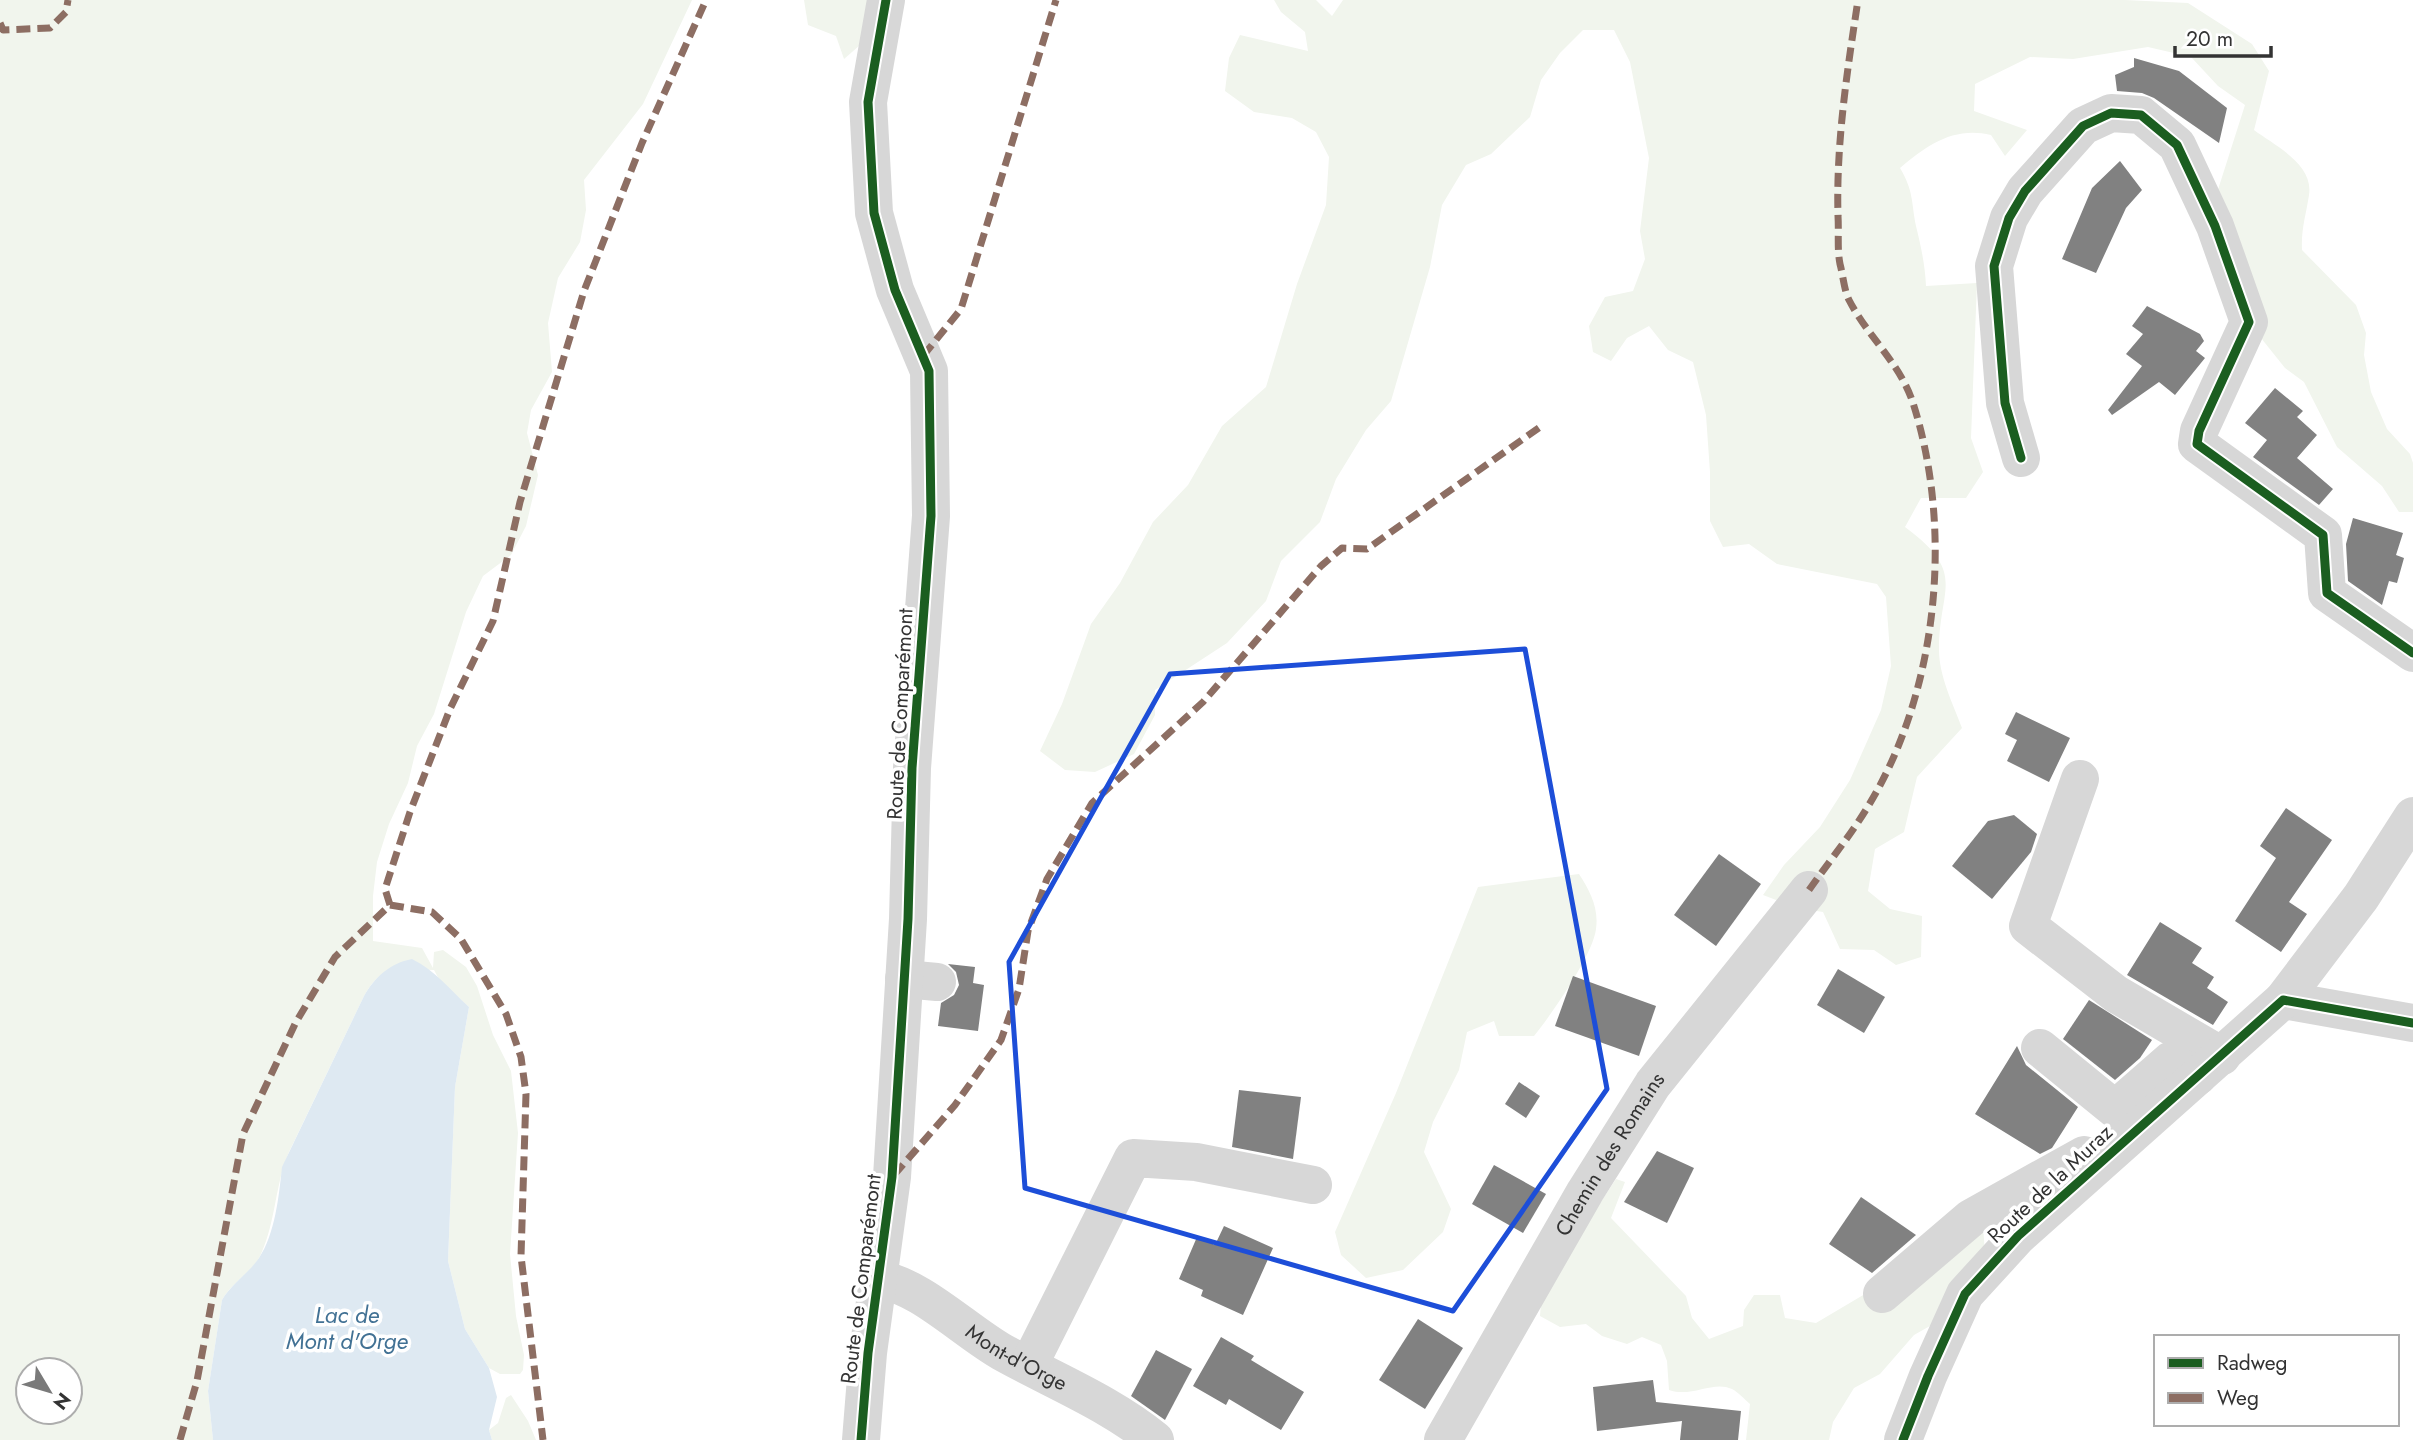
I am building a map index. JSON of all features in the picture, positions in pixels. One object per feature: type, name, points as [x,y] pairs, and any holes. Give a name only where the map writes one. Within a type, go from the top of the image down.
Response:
[{"type":"street","name":"Route de Comparémont","points":[[861,1440],[868,1353],[920,980],[912,768],[931,516],[929,372],[895,290],[874,213],[868,102],[886,0]]},
{"type":"street","points":[[2021,458],[2005,403],[1994,266],[2009,218],[2025,191],[2083,126],[2111,113],[2141,115],[2177,145],[2215,226],[2249,322],[2199,431],[2197,444],[2323,535],[2327,593],[2413,653]]},
{"type":"street","points":[[2080,779],[2028,926],[2210,1066]]},
{"type":"street","name":"Route de la Muraz","points":[[1903,1440],[1965,1294],[2018,1236],[2139,1125],[2283,1000],[2357,903],[2413,816]]},
{"type":"street","name":"Chemin des Romains","points":[[1443,1440],[1584,1192],[1653,1084],[1809,890]]},
{"type":"street","points":[[2283,1000],[2413,1023]]},
{"type":"street","points":[[2040,1048],[2115,1109],[2169,1061],[2210,1066]]},
{"type":"street","points":[[1882,1294],[1971,1218],[2139,1125]]},
{"type":"street","points":[[1029,1365],[1133,1158],[1196,1162],[1313,1185]]},
{"type":"street","name":"Mont-d'Orge","points":[[879,1280],[908,1287],[977,1337],[1090,1396],[1155,1440]]},
{"type":"highlighted area","points":[[1525,649],[1607,1089],[1453,1311],[1025,1188],[1009,962],[1170,674]]},
{"type":"shaded area","points":[[0,0],[692,0],[643,104],[584,180],[586,210],[580,242],[558,278],[548,323],[552,372],[531,410],[527,433],[538,475],[526,526],[511,555],[483,576],[466,612],[434,714],[417,746],[408,783],[389,824],[377,862],[373,896],[373,941],[422,948],[433,968],[434,952],[443,950],[466,967],[477,986],[493,1035],[511,1071],[518,1133],[510,1254],[516,1316],[524,1355],[523,1370],[520,1374],[500,1374],[489,1368],[465,1329],[448,1261],[455,1087],[469,1007],[440,981],[434,970],[393,970],[378,977],[364,996],[284,1164],[270,1229],[261,1254],[222,1300],[208,1391],[213,1440],[0,1440]]},
{"type":"shaded area","points":[[804,0],[870,0],[860,45],[844,59],[836,36],[808,25]]},
{"type":"shaded area","points":[[1274,0],[1316,0],[1332,16],[1343,0],[2125,0],[2188,3],[2252,44],[2269,71],[2254,130],[2291,156],[2305,174],[2309,195],[2302,250],[2356,305],[2366,333],[2364,355],[2371,392],[2387,429],[2410,454],[2413,463],[2413,512],[2399,512],[2382,486],[2337,447],[2304,382],[2285,368],[2261,338],[2215,199],[2245,105],[2218,86],[2191,57],[2148,47],[2073,59],[2030,57],[1975,84],[1974,111],[2027,130],[2005,156],[1991,135],[1965,133],[1953,135],[1931,145],[1900,168],[1911,197],[1926,286],[1977,283],[1971,438],[1983,472],[1966,498],[1921,498],[1905,527],[1925,543],[1937,557],[1943,570],[1946,582],[1940,629],[1941,670],[1962,728],[1917,777],[1904,832],[1875,849],[1868,891],[1890,909],[1922,916],[1921,957],[1896,965],[1874,950],[1840,949],[1823,912],[1797,908],[1763,895],[1784,865],[1820,827],[1850,780],[1881,710],[1891,666],[1886,597],[1877,584],[1777,564],[1749,544],[1723,547],[1710,521],[1706,415],[1693,362],[1668,350],[1649,326],[1627,338],[1611,361],[1593,352],[1589,326],[1605,297],[1633,291],[1645,259],[1640,231],[1649,158],[1630,62],[1614,30],[1583,30],[1560,53],[1541,80],[1530,117],[1491,154],[1466,165],[1442,205],[1430,267],[1391,401],[1366,430],[1336,479],[1320,522],[1281,561],[1266,601],[1227,643],[1155,690],[1155,715],[1134,754],[1095,772],[1065,770],[1040,751],[1062,704],[1091,624],[1120,583],[1153,522],[1188,485],[1222,426],[1266,387],[1297,284],[1326,205],[1329,157],[1316,132],[1292,118],[1254,112],[1225,91],[1229,58],[1240,35],[1308,51],[1305,32],[1281,12]]},
{"type":"shaded area","points":[[1579,874],[1593,900],[1596,929],[1580,969],[1550,1014],[1534,1036],[1499,1036],[1494,1021],[1467,1032],[1459,1070],[1433,1122],[1424,1152],[1451,1209],[1443,1232],[1403,1270],[1366,1278],[1341,1255],[1335,1232],[1396,1093],[1478,887]]},
{"type":"shaded area","points":[[1616,1179],[1625,1182],[1611,1218],[1686,1296],[1692,1318],[1709,1339],[1743,1326],[1744,1310],[1754,1295],[1780,1295],[1785,1318],[1816,1323],[1983,1224],[1985,1255],[1937,1322],[1914,1335],[1880,1374],[1854,1388],[1833,1422],[1829,1440],[1746,1440],[1750,1404],[1734,1390],[1725,1387],[1686,1392],[1669,1390],[1667,1361],[1661,1345],[1642,1337],[1627,1344],[1602,1336],[1586,1324],[1560,1327],[1540,1316],[1542,1291]]},
{"type":"shaded area","points":[[511,1395],[528,1421],[536,1440],[492,1440],[489,1430],[498,1423],[506,1398]]},
{"type":"water","name":"Lac de Mont d'Orge","points":[[412,959],[435,975],[469,1007],[455,1087],[448,1261],[465,1329],[489,1368],[497,1397],[489,1430],[492,1440],[213,1440],[208,1391],[222,1300],[255,1264],[269,1238],[282,1167],[364,996],[384,972]]},
{"type":"building","points":[[2134,58],[2179,71],[2227,108],[2219,143],[2154,98],[2142,93],[2117,91],[2115,75],[2134,67]]},
{"type":"building","points":[[2120,161],[2142,190],[2126,208],[2096,273],[2062,259],[2092,188]]},
{"type":"building","points":[[2147,306],[2200,334],[2204,341],[2196,351],[2205,358],[2175,395],[2159,382],[2112,415],[2108,410],[2142,366],[2126,354],[2143,334],[2132,326]]},
{"type":"building","points":[[2275,388],[2303,411],[2297,417],[2317,435],[2297,458],[2333,489],[2319,505],[2253,457],[2267,440],[2245,423]]},
{"type":"building","points":[[2353,518],[2403,533],[2396,555],[2404,558],[2397,583],[2389,581],[2382,605],[2348,581],[2346,544]]},
{"type":"building","points":[[2016,712],[2070,738],[2049,782],[2007,761],[2017,740],[2005,734]]},
{"type":"building","points":[[2286,808],[2332,840],[2289,902],[2307,914],[2281,952],[2235,921],[2276,858],[2260,846]]},
{"type":"building","points":[[2014,815],[2037,834],[2031,852],[1992,899],[1952,866],[1988,821]]},
{"type":"building","points":[[1719,854],[1761,884],[1716,946],[1674,915]]},
{"type":"building","points":[[2160,922],[2202,948],[2192,963],[2214,977],[2207,988],[2228,1002],[2213,1025],[2127,975]]},
{"type":"building","points":[[948,964],[975,967],[973,983],[984,985],[978,1031],[938,1026],[941,1003],[954,995],[959,985],[956,972]]},
{"type":"building","points":[[1838,969],[1885,997],[1864,1033],[1817,1005]]},
{"type":"building","points":[[1573,976],[1656,1006],[1639,1056],[1555,1026]]},
{"type":"building","points":[[2089,1000],[2152,1040],[2140,1058],[2115,1080],[2063,1039]]},
{"type":"building","points":[[2017,1046],[2026,1065],[2078,1107],[2052,1148],[2040,1154],[1975,1114]]},
{"type":"building","points":[[1519,1082],[1540,1096],[1526,1118],[1505,1104]]},
{"type":"building","points":[[1239,1090],[1301,1097],[1293,1159],[1232,1147]]},
{"type":"building","points":[[1657,1151],[1694,1168],[1667,1223],[1624,1202]]},
{"type":"building","points":[[1494,1165],[1546,1194],[1523,1233],[1472,1204]]},
{"type":"building","points":[[1861,1197],[1916,1235],[1872,1273],[1829,1244]]},
{"type":"building","points":[[1224,1226],[1273,1248],[1243,1315],[1201,1296],[1203,1290],[1179,1279],[1197,1237],[1215,1245]]},
{"type":"building","points":[[1418,1319],[1463,1348],[1425,1409],[1379,1380]]},
{"type":"building","points":[[1221,1337],[1254,1356],[1251,1360],[1304,1392],[1281,1430],[1229,1399],[1226,1405],[1193,1386]]},
{"type":"building","points":[[1156,1350],[1192,1369],[1165,1420],[1131,1396]]},
{"type":"building","points":[[1653,1380],[1656,1402],[1741,1411],[1738,1440],[1680,1440],[1682,1421],[1597,1431],[1593,1387]]},
{"type":"marked path","points":[[0,23],[3,30],[50,28],[66,12],[68,0]]},
{"type":"marked path","points":[[390,905],[385,889],[410,812],[450,709],[493,621],[520,502],[584,291],[642,143],[706,0]]},
{"type":"marked path","points":[[923,356],[961,309],[1056,0]]},
{"type":"marked path","points":[[1809,890],[1867,808],[1891,763],[1910,714],[1924,663],[1932,610],[1935,557],[1933,504],[1926,452],[1913,403],[1900,375],[1849,300],[1839,258],[1838,189],[1841,135],[1858,0]]},
{"type":"marked path","points":[[894,1175],[955,1105],[1001,1040],[1019,989],[1028,931],[1047,879],[1092,803],[1203,702],[1321,566],[1342,548],[1367,549],[1543,425]]},
{"type":"marked path","points":[[180,1440],[197,1381],[243,1134],[296,1022],[335,957],[390,905],[432,912],[461,939],[506,1014],[521,1057],[526,1094],[521,1256],[543,1440]]},
{"type":"cycle path","points":[[861,1440],[868,1353],[892,1177],[908,919],[912,768],[931,516],[929,371],[895,290],[874,213],[868,102],[886,0]]},
{"type":"cycle path","points":[[2021,458],[2005,403],[1994,266],[2009,218],[2025,191],[2083,126],[2111,113],[2141,115],[2177,145],[2215,226],[2249,322],[2199,431],[2197,444],[2323,535],[2327,593],[2413,653]]},
{"type":"cycle path","points":[[1903,1440],[1965,1294],[2018,1236],[2283,1000],[2413,1023]]}]
